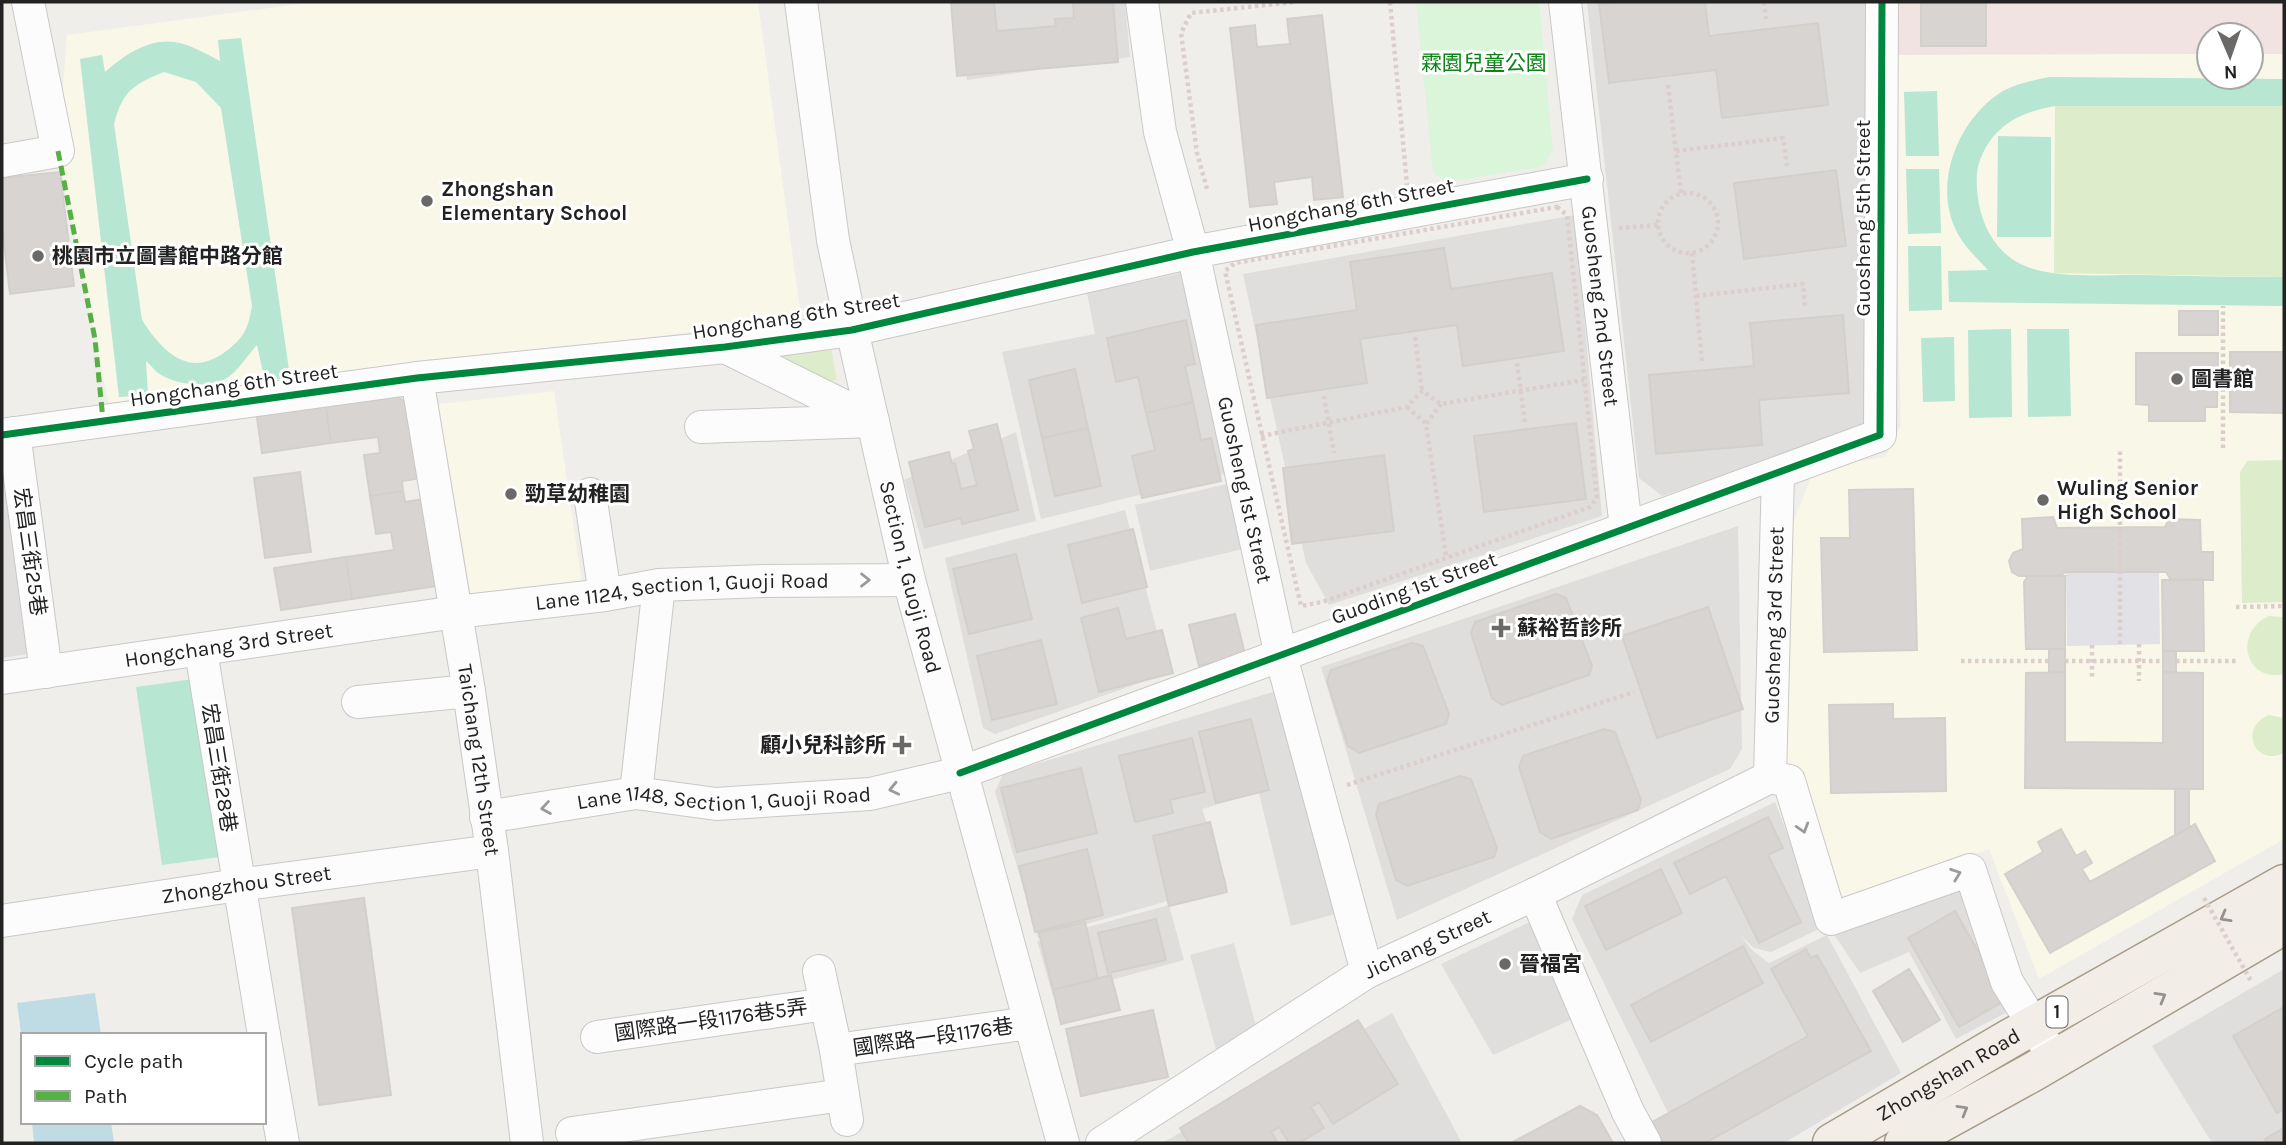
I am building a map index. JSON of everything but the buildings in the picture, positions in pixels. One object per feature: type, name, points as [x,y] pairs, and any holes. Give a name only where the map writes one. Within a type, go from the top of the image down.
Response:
[{"type":"main road","name":"Zhongshan Road","points":[[1832,1143],[2284,884]]},
{"type":"main road","name":"Zhongshan Road","points":[[1904,1143],[2055,1059],[2284,925]]},
{"type":"street","points":[[2,162],[58,151],[29,2]]},
{"type":"street","name":"Section 1, Guoji Road","points":[[801,2],[833,240],[909,580],[1063,1143]]},
{"type":"street","name":"Guosheng 1st Street","points":[[1142,2],[1160,132],[1193,252],[1282,656],[1367,972]]},
{"type":"street","name":"Guosheng 2nd Street","points":[[1565,2],[1626,528]]},
{"type":"street","name":"Guosheng 5th Street","points":[[1880,435],[1882,2]]},
{"type":"street","name":"Hongchang 6th Street","points":[[8,434],[417,378],[725,347],[852,330],[1193,252],[1587,179]]},
{"type":"street","points":[[725,347],[873,421]]},
{"type":"street","name":"Taichang 12th Street","points":[[417,378],[469,691],[492,851],[527,1143]]},
{"type":"street","points":[[701,427],[873,421]]},
{"type":"street","name":"宏昌三街25巷","points":[[8,434],[46,672]]},
{"type":"street","name":"Guoding 1st Street","points":[[960,773],[1880,435]]},
{"type":"street","name":"Guosheng 3rd Street","points":[[1770,777],[1779,473]]},
{"type":"street","points":[[590,494],[605,595]]},
{"type":"street","name":"Lane 1124, Section 1, Guoji Road","points":[[456,612],[605,595],[660,585],[909,580]]},
{"type":"street","points":[[636,793],[660,585]]},
{"type":"street","name":"Hongchang 3rd Street","points":[[2,678],[456,612]]},
{"type":"street","name":"宏昌三街28巷","points":[[201,651],[264,1033]]},
{"type":"street","points":[[358,702],[469,691]]},
{"type":"street","name":"Lane 1148, Section 1, Guoji Road","points":[[486,817],[636,793],[716,804],[870,794],[960,773]]},
{"type":"street","points":[[1770,777],[1788,781],[1831,919],[1970,870],[2007,982],[2055,1059]]},
{"type":"street","name":"Jichang Street","points":[[1102,1143],[1367,972],[1535,894],[1770,777]]},
{"type":"street","name":"Zhongzhou Street","points":[[2,921],[238,885],[492,851]]},
{"type":"street","points":[[1535,894],[1628,1112],[1645,1143]]},
{"type":"street","points":[[572,1133],[845,1108],[819,971]]},
{"type":"street","name":"國際路一段1176巷5弄","points":[[597,1037],[826,1004]]},
{"type":"street","name":"國際路一段1176巷","points":[[836,1050],[1030,1023]]},
{"type":"street","name":"宏昌三街28巷","points":[[266,1046],[283,1143]]},
{"type":"path","points":[[1209,198],[1197,153],[1181,33],[1191,13],[1295,2]]},
{"type":"path","points":[[1390,2],[1408,194]]},
{"type":"path","points":[[1764,2],[1766,19]]},
{"type":"path","points":[[1668,85],[1681,194]]},
{"type":"path","points":[[1676,151],[1783,138],[1787,166]]},
{"type":"path","points":[[1681,194],[1701,196],[1710,202],[1718,218],[1715,237],[1701,250],[1692,253],[1673,250],[1665,243],[1658,225],[1659,214],[1664,205],[1681,194]]},
{"type":"path","points":[[1557,207],[1567,215],[1597,498],[1590,507],[1322,602],[1301,606],[1261,436],[1225,271],[1235,264],[1557,207]]},
{"type":"path","points":[[1619,228],[1658,225]]},
{"type":"path","points":[[1692,253],[1702,362]]},
{"type":"path","points":[[1696,296],[1803,284],[1805,307]]},
{"type":"path","points":[[2223,306],[2223,448]]},
{"type":"path","points":[[1415,337],[1422,391],[1441,404]]},
{"type":"path","points":[[1517,363],[1525,423]]},
{"type":"path","points":[[1426,424],[1441,404],[1585,379]]},
{"type":"path","points":[[1261,436],[1407,407],[1422,391]]},
{"type":"path","points":[[1324,396],[1334,453]]},
{"type":"path","points":[[1407,407],[1426,424],[1446,556]]},
{"type":"path","points":[[2120,449],[2120,645]]},
{"type":"path","points":[[2236,607],[2284,606]]},
{"type":"path","points":[[2139,644],[2140,681]]},
{"type":"path","points":[[2092,645],[2092,680]]},
{"type":"path","points":[[1961,661],[2049,661]]},
{"type":"path","points":[[2065,662],[2163,661]]},
{"type":"path","points":[[2176,661],[2236,661]]},
{"type":"path","points":[[1350,798],[1347,785],[1634,692]]},
{"type":"path","points":[[2204,898],[2251,981]]},
{"type":"shaded area","name":"Zhongshan Elementary School","points":[[314,2],[758,2],[801,317],[110,411],[58,151],[67,35]]},
{"type":"shaded area","points":[[955,2],[1125,2],[1130,57],[967,80]]},
{"type":"shaded area","points":[[1587,2],[1873,2],[1866,428],[1662,496],[1639,478]]},
{"type":"shaded area","points":[[1889,2],[2284,2],[2284,54],[2265,54],[2265,21],[2195,21],[2195,54],[1890,55]]},
{"type":"shaded area","name":"Wuling Senior High School","points":[[2195,54],[2195,91],[2265,91],[2265,54],[2284,54],[2284,839],[2039,979],[1989,849],[1838,903],[1779,769],[1790,531],[1814,469],[1885,457],[1901,425],[1890,55]]},
{"type":"shaded area","points":[[1575,215],[1602,516],[1329,605],[1306,563],[1243,274]]},
{"type":"shaded area","points":[[1185,272],[1229,473],[1041,519],[1002,352],[1095,334],[1087,293]]},
{"type":"shaded area","name":"勁草幼稚園","points":[[554,391],[582,584],[472,601],[438,404]]},
{"type":"shaded area","points":[[1016,432],[1036,521],[924,549],[904,480]]},
{"type":"shaded area","points":[[2,445],[34,653],[2,658]]},
{"type":"shaded area","points":[[1232,483],[1247,548],[1150,571],[1135,505]]},
{"type":"shaded area","points":[[1125,510],[1168,673],[995,734],[983,728],[945,558]]},
{"type":"shaded area","points":[[1738,526],[1742,749],[1730,769],[1397,920],[1321,667]]},
{"type":"shaded area","points":[[2159,572],[2160,644],[2067,646],[2066,573]]},
{"type":"shaded area","points":[[1276,691],[1339,913],[1291,926],[1250,756],[1257,793],[1202,809],[1227,884],[1038,938],[995,792],[1003,774]]},
{"type":"shaded area","points":[[1775,802],[1823,927],[1771,952],[1754,948],[1741,936],[1752,950],[1769,963],[1827,935],[1901,1073],[1784,1143],[1683,1143],[1572,919],[1582,895]]},
{"type":"shaded area","points":[[1963,884],[2013,1009],[1956,1039],[1909,952],[1860,973],[1835,936]]},
{"type":"shaded area","points":[[1169,905],[1184,960],[1053,996],[1037,941]]},
{"type":"shaded area","points":[[1534,920],[1575,1018],[1493,1055],[1441,964]]},
{"type":"shaded area","points":[[1234,943],[1257,1030],[1218,1057],[1190,955]]},
{"type":"shaded area","points":[[2284,969],[2284,1143],[2212,1143],[2152,1046]]},
{"type":"shaded area","points":[[1392,1013],[1462,1143],[1162,1143]]},
{"type":"green space","name":"霖園兒童公園","points":[[1416,2],[1539,2],[1553,150],[1542,167],[1446,182],[1433,172]]},
{"type":"green space","points":[[241,38],[290,377],[265,382],[257,345],[231,375],[211,384],[173,380],[158,373],[146,361],[148,395],[119,397],[80,59],[102,55],[105,72],[137,50],[165,41],[186,45],[220,61],[218,40]],"holes":[[[164,72],[196,82],[221,108],[252,306],[247,327],[237,342],[212,360],[199,363],[177,358],[167,351],[142,320],[114,124],[125,96],[136,85]]]},
{"type":"green space","points":[[2050,77],[2195,78],[2195,91],[2265,91],[2265,79],[2284,79],[2284,106],[2055,106],[2029,113],[2008,123],[1991,139],[1979,163],[1977,189],[1979,205],[1991,237],[2008,256],[2028,267],[2076,275],[2284,277],[2284,306],[1949,302],[1948,271],[1988,270],[1962,240],[1949,209],[1949,170],[1955,151],[1963,133],[1988,102],[2003,91]]},
{"type":"green space","points":[[1937,91],[1939,156],[1906,156],[1904,92]]},
{"type":"green space","points":[[2055,106],[2284,106],[2284,277],[2054,273]]},
{"type":"green space","points":[[1998,136],[2051,137],[2051,237],[1997,237]]},
{"type":"green space","points":[[1906,169],[1939,169],[1941,233],[1908,234]]},
{"type":"green space","points":[[1908,246],[1941,246],[1942,310],[1909,311]]},
{"type":"green space","points":[[2011,329],[2012,417],[1969,418],[1968,330]]},
{"type":"green space","points":[[2027,329],[2069,329],[2071,416],[2028,417]]},
{"type":"green space","points":[[1954,337],[1955,401],[1923,402],[1921,338]]},
{"type":"green space","points":[[830,343],[837,380],[811,384],[751,350]]},
{"type":"green space","points":[[2284,460],[2284,602],[2242,603],[2240,472],[2247,461]]},
{"type":"green space","points":[[2269,616],[2284,617],[2284,674],[2271,675],[2260,671],[2248,655],[2250,634],[2257,624]]},
{"type":"green space","points":[[201,678],[227,856],[162,865],[136,687]]},
{"type":"green space","points":[[2269,715],[2284,718],[2284,753],[2274,756],[2258,751],[2252,736],[2254,728]]},
{"type":"water","points":[[95,993],[101,1033],[21,1033],[17,1003]]},
{"type":"water","points":[[32,1124],[111,1124],[114,1143],[34,1143]]},
{"type":"marked path","points":[[58,151],[95,339],[103,420]]},
{"type":"cycle path","points":[[960,773],[1880,435],[1882,2]]},
{"type":"cycle path","points":[[2,435],[417,378],[725,347],[852,330],[1193,252],[1587,179]]},
{"type":"place","name":"Zhongshan Elementary School","points":[[427,201]]},
{"type":"place","name":"桃園市立圖書館中路分館","points":[[38,256]]},
{"type":"place","name":"圖書館","points":[[2177,379]]},
{"type":"place","name":"勁草幼稚園","points":[[511,494]]},
{"type":"place","name":"Wuling Senior High School","points":[[2043,500]]},
{"type":"place","name":"蘇裕哲診所","points":[[1501,628]]},
{"type":"place","name":"顧小兒科診所","points":[[902,745]]},
{"type":"place","name":"晉福宮","points":[[1505,964]]}]
